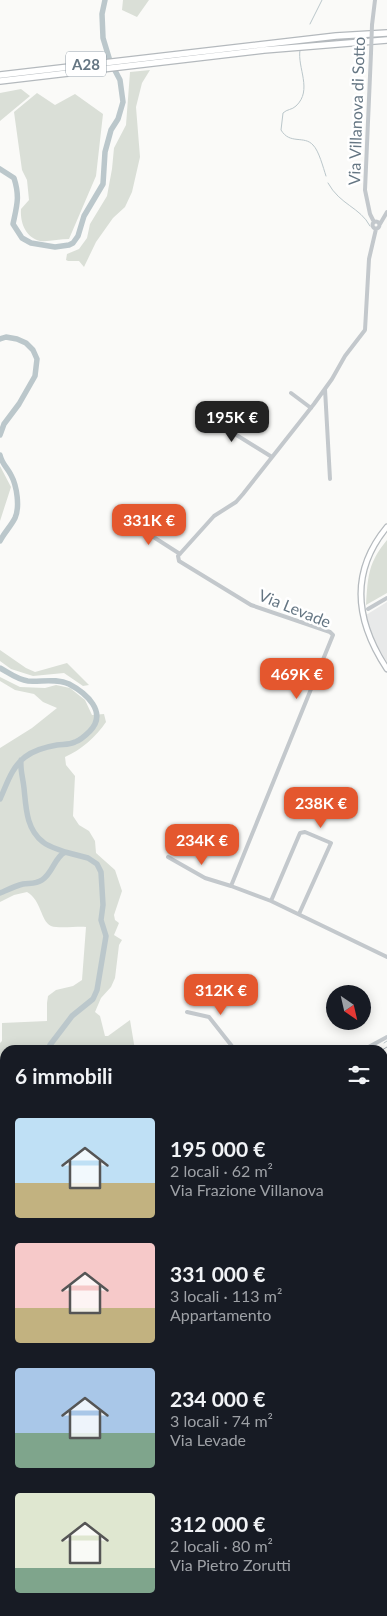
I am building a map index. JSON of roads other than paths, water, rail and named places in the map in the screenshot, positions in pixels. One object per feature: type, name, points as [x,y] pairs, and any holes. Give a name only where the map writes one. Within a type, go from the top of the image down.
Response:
[{"type":"highway","name":"A28","points":[[315,42],[336,36],[387,33]]},
{"type":"highway","name":"A28","points":[[0,76],[10,77],[315,42],[387,40]]},
{"type":"highway","name":"A28","points":[[0,81],[10,77]]},
{"type":"main road","points":[[387,527],[374,546],[368,560],[361,600],[367,633],[387,669]]},
{"type":"street","name":"Via Villanova di Sotto","points":[[374,222],[364,190],[372,25],[375,0]]},
{"type":"street","points":[[126,527],[155,538],[180,554],[214,516],[236,502],[311,408],[345,356],[365,330],[369,259],[376,229],[381,225],[387,212]]},
{"type":"street","points":[[376,229],[373,227],[374,222],[381,225]]},
{"type":"street","points":[[325,389],[330,479]]},
{"type":"street","points":[[292,393],[311,408]]},
{"type":"street","points":[[201,413],[272,457]]},
{"type":"street","name":"Via Levade","points":[[180,554],[178,556],[179,561],[251,605],[330,632],[333,636],[231,886]]},
{"type":"street","points":[[368,609],[387,598]]},
{"type":"street","points":[[271,901],[300,833],[305,832],[331,843],[299,914]]},
{"type":"street","points":[[168,857],[205,878],[271,901],[387,957]]},
{"type":"street","points":[[186,1012],[209,1017],[231,1045]]},
{"type":"street","points":[[372,1045],[387,1037]]},
{"type":"waterway","points":[[0,169],[14,178],[17,206],[13,224],[22,238],[31,243],[55,247],[73,243],[78,236],[84,216],[103,184],[105,152],[111,130],[118,119],[123,102],[120,80],[110,61],[103,38],[102,14],[105,0]]},
{"type":"waterway","points":[[310,24],[322,0]]},
{"type":"waterway","points":[[300,50],[303,93],[301,100],[296,106],[283,113],[281,130],[285,135],[293,139],[309,142],[313,145],[319,155],[326,176]]},
{"type":"waterway","points":[[328,183],[338,196],[361,214],[370,226]]},
{"type":"waterway","points":[[0,339],[6,337],[26,343],[33,350],[37,359],[35,376],[19,404],[4,424],[0,435]]},
{"type":"waterway","points":[[0,455],[13,480],[18,502],[15,518],[0,541]]},
{"type":"waterway","points":[[0,668],[24,680],[54,681],[69,684],[88,698],[96,710],[97,717],[90,731],[79,740],[70,744],[57,745],[32,752],[20,761],[7,782],[0,799]]},
{"type":"waterway","points":[[21,760],[26,810],[33,831],[45,844],[65,852]]},
{"type":"waterway","points":[[0,893],[23,884],[42,880],[49,874],[58,858],[65,852],[88,858],[97,864],[101,872],[103,905],[101,920],[106,936],[97,990],[93,999],[72,1016],[50,1045]]}]
